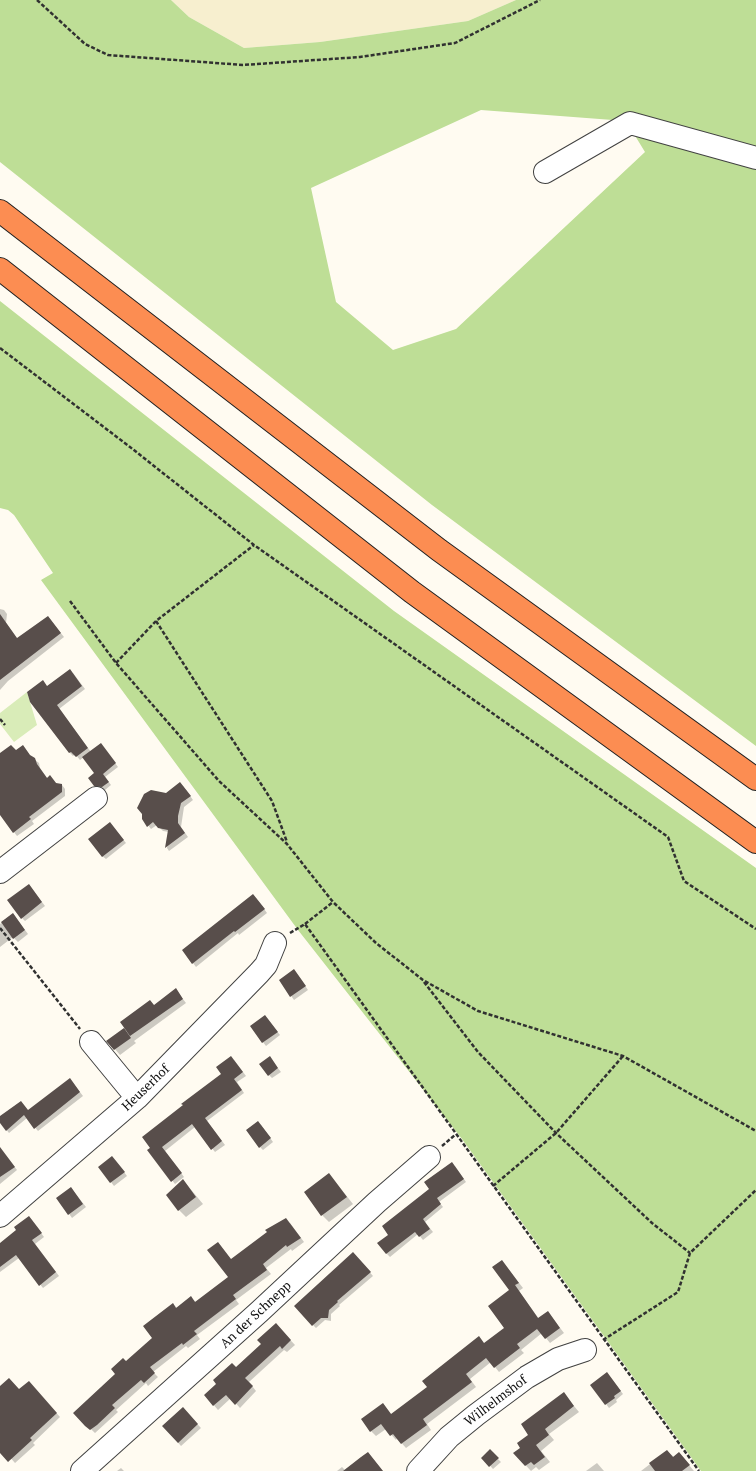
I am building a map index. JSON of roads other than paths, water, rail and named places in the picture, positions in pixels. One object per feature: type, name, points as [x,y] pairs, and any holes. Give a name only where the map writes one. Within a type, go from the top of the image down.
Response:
[{"type":"highway","points":[[0,211],[439,550],[756,779]]},
{"type":"highway","points":[[0,270],[412,592],[756,842]]},
{"type":"street","points":[[545,172],[630,123],[756,158]]},
{"type":"street","points":[[3,864],[96,798]]},
{"type":"street","name":"Heuserhof","points":[[0,1216],[137,1098],[259,974],[266,965],[275,943]]},
{"type":"street","points":[[90,1042],[137,1098]]},
{"type":"street","name":"An der Schnepp","points":[[82,1471],[242,1328],[377,1202],[429,1157]]},
{"type":"street","name":"Wilhelmshof","points":[[418,1471],[449,1437],[527,1377],[558,1359],[585,1350]]}]
